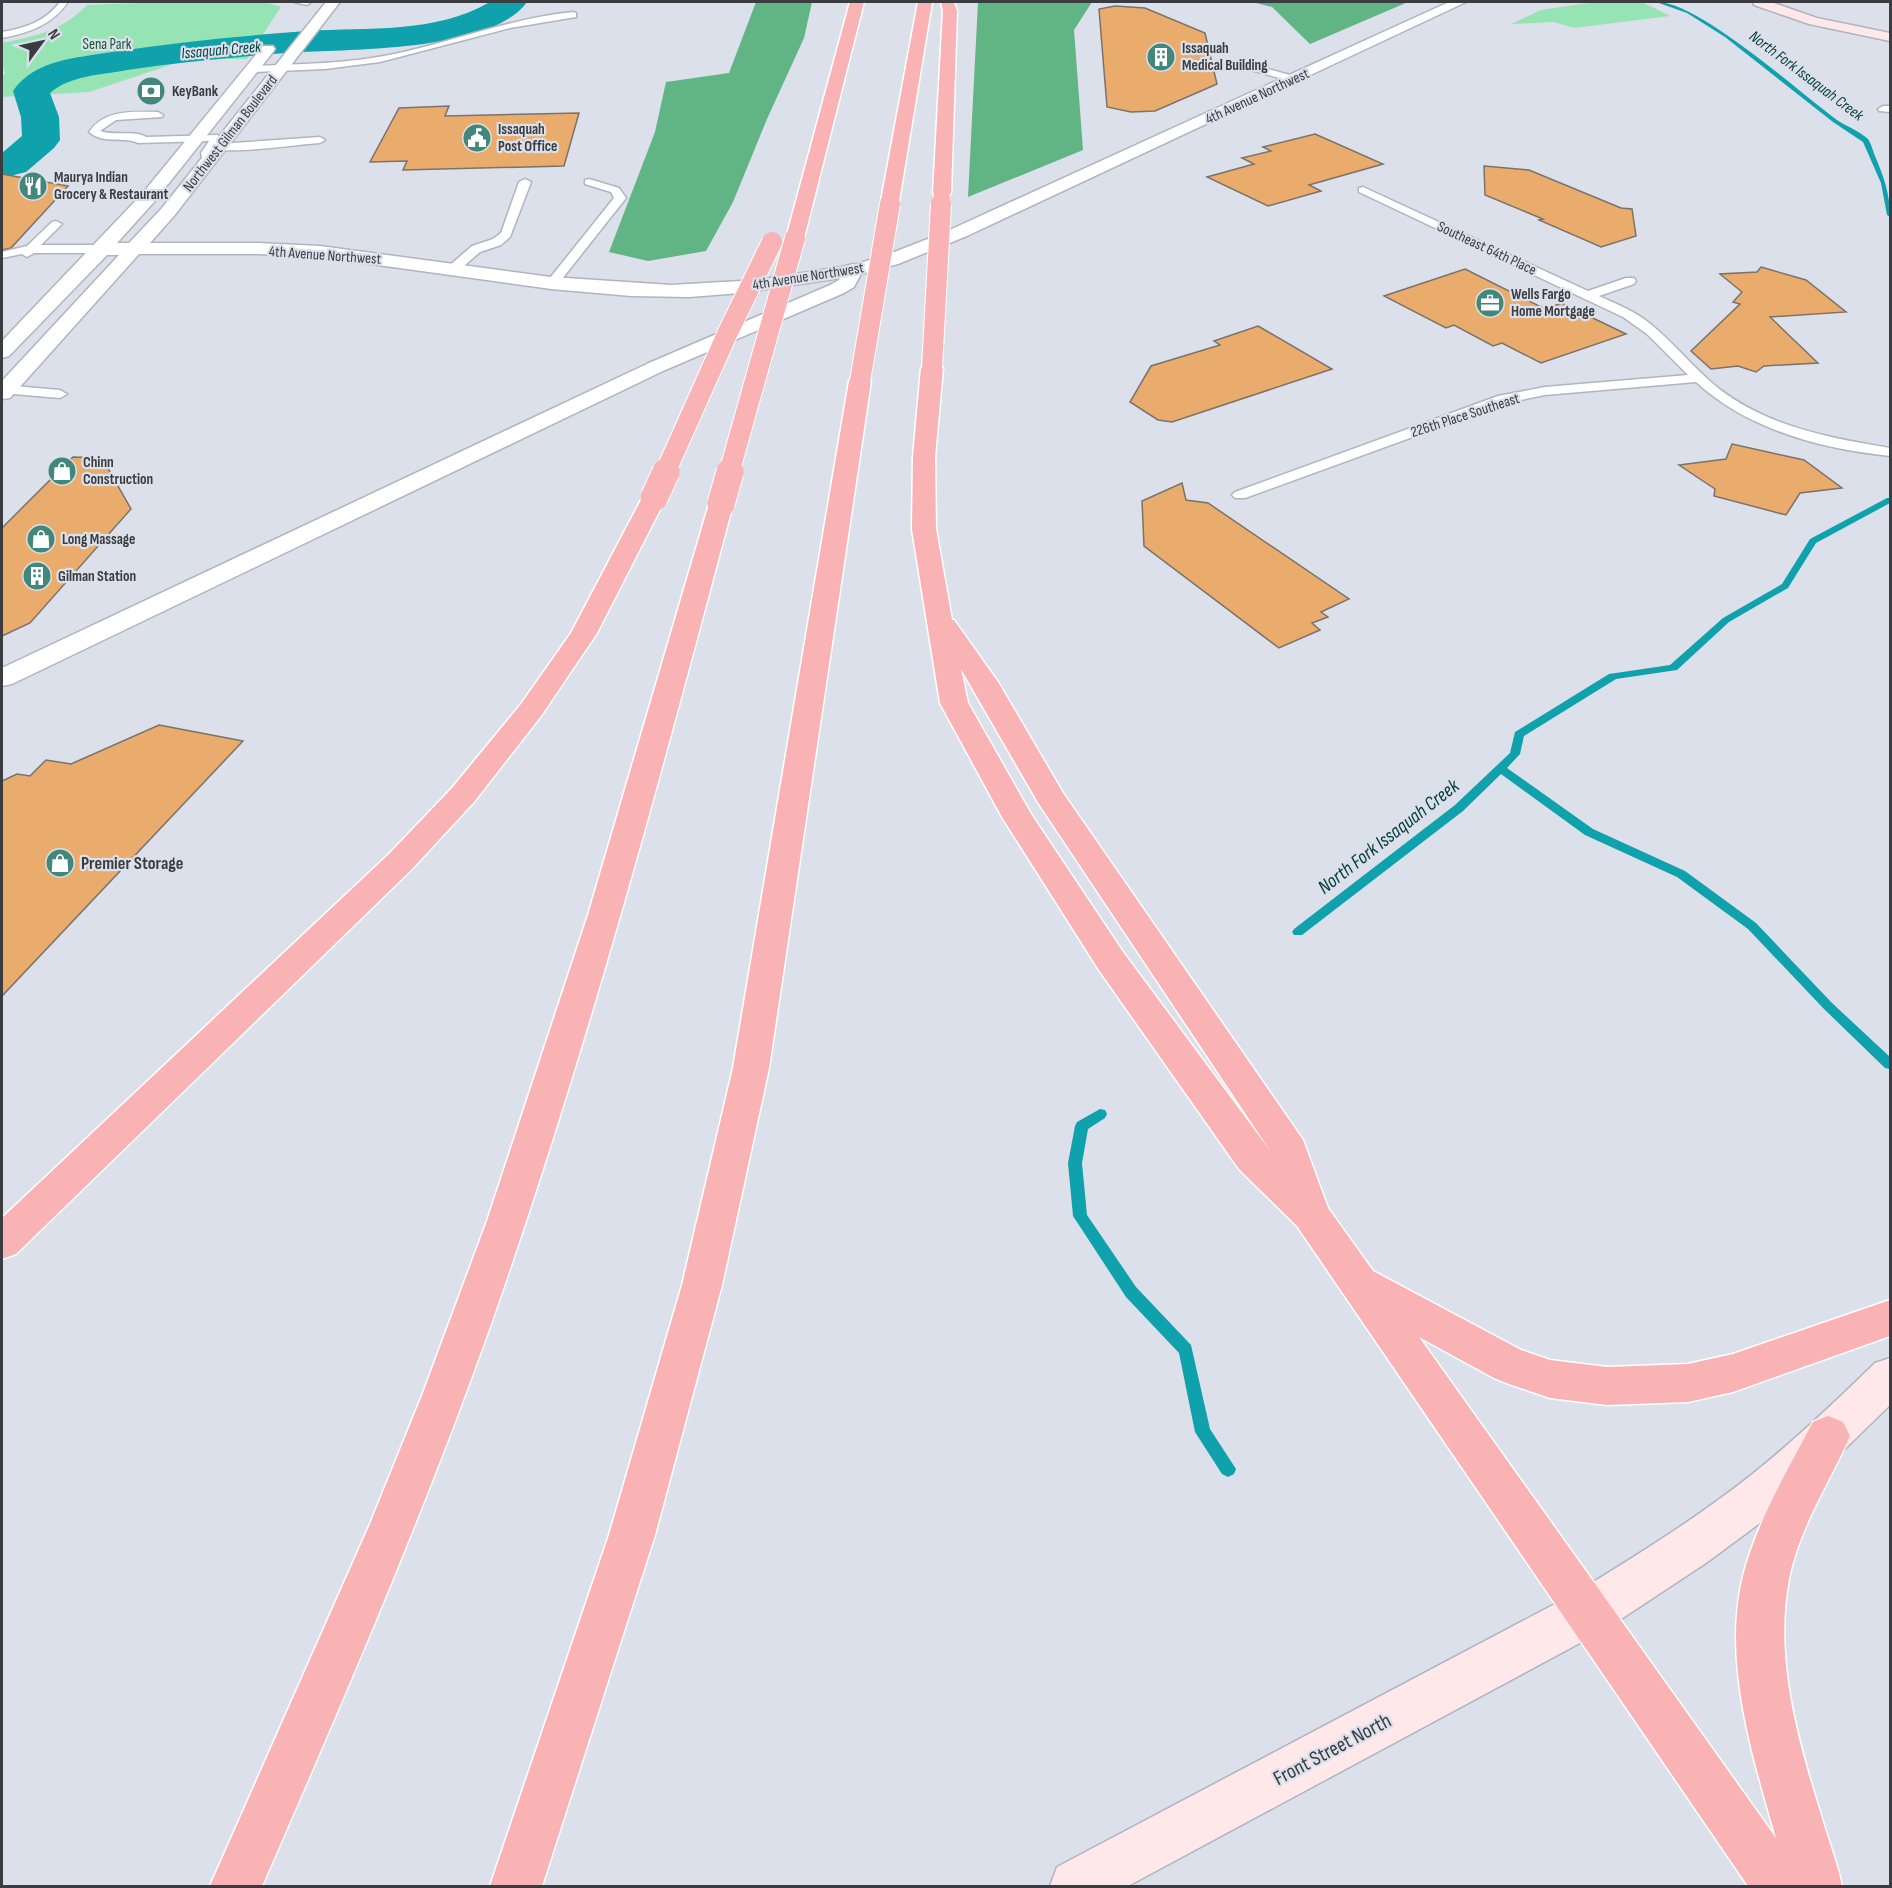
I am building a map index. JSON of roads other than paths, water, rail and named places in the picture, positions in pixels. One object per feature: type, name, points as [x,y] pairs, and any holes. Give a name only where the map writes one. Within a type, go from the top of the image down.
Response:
[{"type":"highway","points":[[236,1887],[405,1496],[472,1321],[559,1066],[610,903],[722,504],[857,2]]},
{"type":"highway","points":[[516,1887],[632,1535],[702,1286],[751,1068],[860,381],[925,2]]},
{"type":"highway","points":[[948,2],[950,11],[942,193],[932,368],[924,457],[924,529],[954,703],[1017,817],[1111,961],[1252,1158],[1311,1215],[1779,1887]]},
{"type":"highway","points":[[2,1242],[400,862],[463,795],[531,710],[584,633],[654,498],[728,332],[772,242],[813,170]]},
{"type":"highway","points":[[1355,1280],[1509,1365],[1550,1379],[1607,1386],[1688,1383],[1733,1373],[1890,1318]]},
{"type":"highway","points":[[1816,1887],[1770,1715],[1760,1644],[1761,1612],[1766,1579],[1788,1517],[1828,1436]]},
{"type":"main road","points":[[1759,2],[1814,21],[1890,37]]},
{"type":"main road","name":"Front Street North","points":[[1076,1887],[1589,1612],[1649,1575],[1749,1505],[1828,1436],[1890,1377]]},
{"type":"street","points":[[294,18],[307,2]]},
{"type":"street","name":"Northwest Gilman Boulevard","points":[[3,390],[136,249],[333,2]]},
{"type":"street","name":"4th Avenue Northwest","points":[[102,249],[299,250],[350,254],[621,289],[705,291],[774,284],[852,270],[912,253],[962,232],[1459,2]]},
{"type":"street","name":"Northwest Gilman Boulevard","points":[[2,352],[102,249],[275,40]]},
{"type":"street","points":[[2,678],[656,367],[837,290],[847,283],[852,270]]},
{"type":"lane","points":[[2,35],[43,23],[53,16],[64,2]]},
{"type":"lane","points":[[298,2],[307,2]]},
{"type":"lane","points":[[252,69],[371,62],[434,48],[547,16],[573,15]]},
{"type":"lane","points":[[1239,64],[1294,79]]},
{"type":"lane","points":[[158,115],[110,119],[99,125],[94,132],[111,138],[217,138],[206,153],[208,161]]},
{"type":"lane","points":[[223,142],[264,145],[281,141],[320,140]]},
{"type":"lane","points":[[453,269],[476,249],[497,242],[506,235],[525,182]]},
{"type":"lane","points":[[554,281],[620,198],[615,189],[589,182]]},
{"type":"lane","name":"Southeast 64th Place","points":[[1363,190],[1640,321],[1699,378],[1738,407],[1792,432],[1835,444],[1890,452]]},
{"type":"lane","points":[[14,265],[56,224]]},
{"type":"lane","points":[[2,255],[31,249],[102,249]]},
{"type":"lane","points":[[1588,295],[1630,281]]},
{"type":"lane","name":"226th Place Southeast","points":[[1240,495],[1503,399],[1545,391],[1699,378]]},
{"type":"lane","points":[[3,390],[60,394]]},
{"type":"waterway","name":"Issaquah Creek","points":[[2,166],[12,164],[41,140],[40,117],[31,91],[47,78],[67,70],[211,49],[416,35],[466,25],[489,16],[511,2]]},
{"type":"waterway","name":"North Fork Issaquah Creek","points":[[1658,2],[1689,12],[1727,36],[1835,121],[1866,141],[1884,183],[1890,215]]},
{"type":"waterway","name":"North Fork Issaquah Creek","points":[[1500,768],[1515,754],[1519,734],[1613,676],[1673,668],[1726,620],[1785,586],[1813,541],[1890,500]]},
{"type":"waterway","name":"North Fork Issaquah Creek","points":[[1298,932],[1459,808],[1500,768]]},
{"type":"waterway","name":"North Fork Issaquah Creek","points":[[1500,768],[1589,832],[1681,874],[1752,926],[1828,1006],[1890,1064]]},
{"type":"waterway","name":"North Fork Issaquah Creek","points":[[1100,1114],[1082,1126],[1075,1163],[1080,1216],[1131,1292],[1186,1350],[1203,1432],[1228,1469]]},
{"type":"place","name":"Issaquah Medical Building","points":[[1161,57]]},
{"type":"place","name":"KeyBank","points":[[151,91]]},
{"type":"place","name":"Issaquah Post Office","points":[[477,138]]},
{"type":"place","name":"Maurya Indian Grocery & Restaurant","points":[[33,186]]},
{"type":"place","name":"Wells Fargo Home Mortgage","points":[[1490,303]]},
{"type":"place","name":"Chinn Construction","points":[[62,471]]},
{"type":"place","name":"Long Massage","points":[[41,539]]},
{"type":"place","name":"Gilman Station","points":[[37,576]]},
{"type":"place","name":"Premier Storage","points":[[60,863]]},
{"type":"park label","name":"Sena Park","points":[[107,44]]}]
